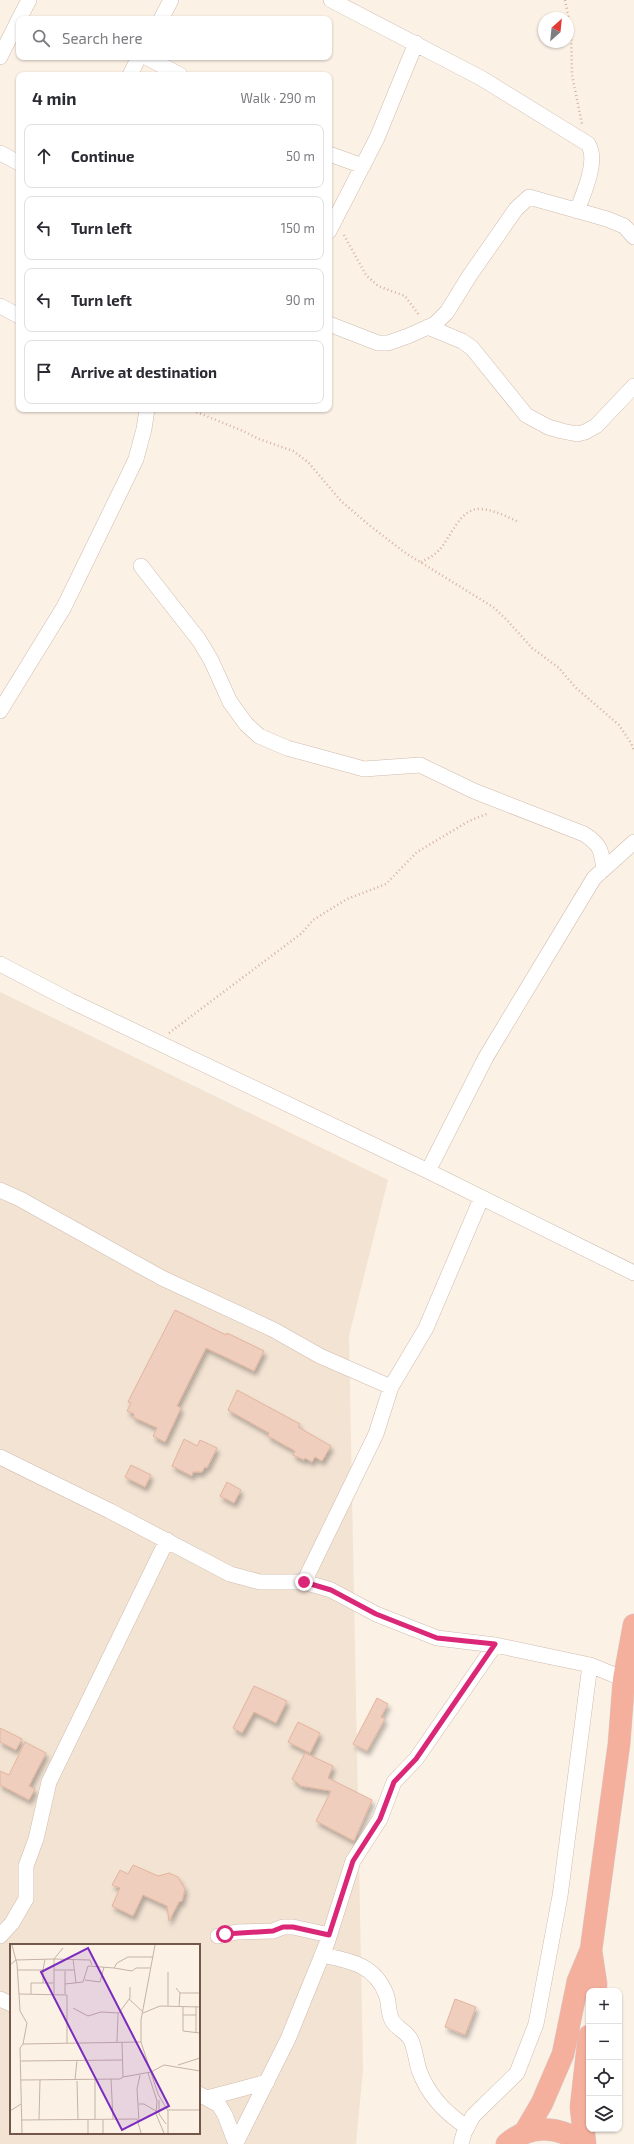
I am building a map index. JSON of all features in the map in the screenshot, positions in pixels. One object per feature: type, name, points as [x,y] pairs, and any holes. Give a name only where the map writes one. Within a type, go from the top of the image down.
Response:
[{"type":"highway","points":[[507,2144],[525,2132],[542,2103],[563,2054],[578,1981],[591,1950],[629,1680],[634,1625]]},
{"type":"highway","points":[[591,1950],[595,1988]]},
{"type":"highway","points":[[584,2144],[581,2107],[586,2060]]},
{"type":"highway","points":[[525,2132],[550,2129],[563,2132],[584,2144]]},
{"type":"street","points":[[21,16],[29,0]]},
{"type":"street","points":[[163,16],[171,0]]},
{"type":"street","points":[[331,0],[416,43],[507,93],[590,146],[591,170],[577,211]]},
{"type":"street","points":[[0,57],[16,25]]},
{"type":"street","points":[[332,222],[377,138],[416,43]]},
{"type":"street","points":[[132,72],[138,60]]},
{"type":"street","points":[[152,60],[174,72]]},
{"type":"street","points":[[0,153],[16,161]]},
{"type":"street","points":[[332,155],[363,166]]},
{"type":"street","points":[[332,325],[378,343],[388,343],[435,324],[447,312],[470,275],[523,201],[529,197],[607,219],[624,226],[634,236]]},
{"type":"street","points":[[0,306],[16,311]]},
{"type":"street","points":[[428,327],[462,341],[472,348],[526,415],[548,427],[577,434],[585,432],[596,426],[634,386]]},
{"type":"street","points":[[0,711],[64,607],[136,458],[144,429],[147,412]]},
{"type":"street","points":[[140,566],[199,640],[211,660],[230,702],[246,724],[260,736],[287,748],[364,769],[420,765],[510,806],[584,834],[595,842],[601,849],[604,869]]},
{"type":"street","points":[[428,1171],[486,1057],[594,878],[634,842]]},
{"type":"street","points":[[0,964],[71,1001],[158,1041],[428,1171],[634,1273]]},
{"type":"street","points":[[0,1190],[20,1199],[162,1278],[274,1330],[320,1356],[391,1388]]},
{"type":"street","points":[[304,1582],[376,1434],[391,1388],[426,1328],[482,1199]]},
{"type":"street","points":[[0,1457],[167,1540],[230,1574],[260,1582],[304,1582],[331,1590],[376,1614],[437,1638],[495,1644],[590,1664],[629,1680]]},
{"type":"street","points":[[0,1936],[12,1923],[26,1899],[26,1866],[36,1839],[49,1782],[167,1540]]},
{"type":"street","points":[[236,2143],[288,2039],[322,1955],[353,1861],[380,1819],[394,1782],[416,1759],[495,1644]]},
{"type":"street","points":[[461,2144],[473,2116],[517,2073],[536,2024],[560,1896],[590,1664]]},
{"type":"street","points":[[218,1936],[237,1932],[273,1931],[283,1927],[293,1927],[329,1935]]},
{"type":"street","points":[[322,1955],[367,1968],[380,1982],[389,2003],[390,2016],[393,2023],[411,2040],[419,2071],[432,2096],[443,2110],[467,2127]]},
{"type":"street","points":[[0,1999],[10,2004]]},
{"type":"street","points":[[203,2096],[267,2082]]},
{"type":"street","points":[[203,2096],[219,2105],[225,2115],[236,2143]]},
{"type":"path","points":[[565,0],[571,30],[572,75],[581,110],[583,141]]},
{"type":"path","points":[[332,225],[366,276],[378,286],[405,296],[428,327]]},
{"type":"path","points":[[197,412],[243,430],[259,439],[293,451],[308,462],[341,501],[392,543],[493,607],[506,618],[532,648],[559,668],[575,687],[620,725],[631,742],[634,751]]},
{"type":"path","points":[[421,562],[439,551],[451,532],[471,511],[480,508],[493,511],[519,522]]},
{"type":"path","points":[[158,1041],[302,933],[313,920],[347,899],[386,884],[417,852],[469,821],[510,806]]},
{"type":"shaded area","points":[[0,992],[388,1180],[349,1336],[363,2069],[356,2144],[0,2144]]},
{"type":"building","points":[[175,1310],[226,1335],[227,1333],[264,1351],[254,1371],[206,1348],[177,1406],[181,1408],[165,1442],[153,1436],[157,1428],[133,1417],[134,1414],[127,1411],[131,1403],[128,1402]]},
{"type":"building","points":[[237,1390],[300,1424],[298,1427],[331,1446],[322,1461],[315,1457],[312,1462],[305,1458],[304,1460],[293,1455],[295,1451],[268,1436],[269,1433],[228,1410]]},
{"type":"building","points":[[184,1439],[197,1446],[200,1440],[217,1448],[207,1468],[205,1467],[202,1472],[193,1472],[192,1476],[172,1466]]},
{"type":"building","points":[[131,1465],[151,1475],[145,1487],[125,1477]]},
{"type":"building","points":[[227,1482],[241,1490],[234,1503],[220,1496]]},
{"type":"building","points":[[254,1686],[287,1701],[276,1723],[254,1712],[242,1733],[233,1728]]},
{"type":"building","points":[[377,1698],[388,1704],[381,1717],[385,1719],[367,1751],[353,1744]]},
{"type":"building","points":[[298,1722],[320,1733],[310,1753],[288,1742]]},
{"type":"building","points":[[0,1728],[22,1739],[16,1750],[0,1742]]},
{"type":"building","points":[[25,1742],[46,1753],[29,1786],[35,1789],[29,1800],[0,1785],[0,1771],[9,1775]]},
{"type":"building","points":[[305,1753],[333,1766],[328,1778],[372,1800],[354,1841],[316,1821],[331,1791],[301,1786],[292,1779]]},
{"type":"building","points":[[133,1865],[158,1876],[169,1873],[178,1877],[185,1889],[182,1901],[179,1902],[169,1921],[167,1906],[143,1895],[133,1916],[112,1906],[120,1888],[112,1885],[120,1870],[128,1874]]},
{"type":"building","points":[[455,1999],[476,2007],[465,2035],[445,2027]]},
{"type":"route","points":[[225,1934],[237,1932],[273,1931],[283,1927],[293,1927],[329,1935],[353,1861],[380,1819],[394,1782],[416,1759],[457,1697],[495,1644],[437,1638],[376,1614],[331,1590],[304,1582]]}]
